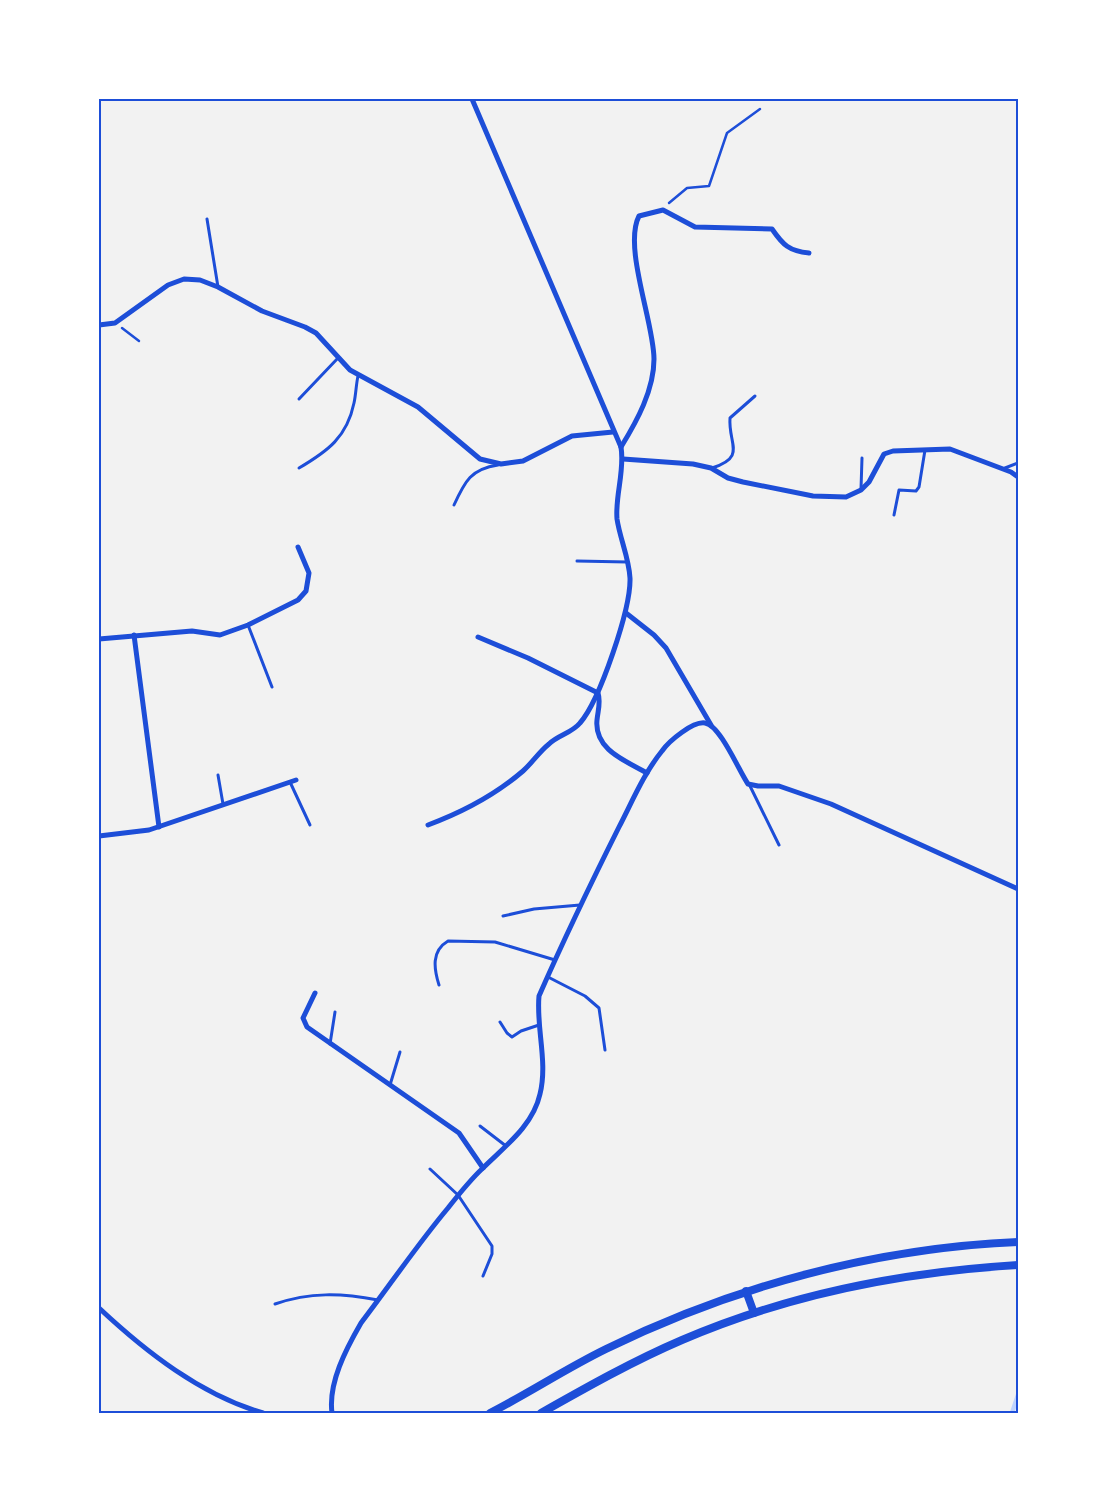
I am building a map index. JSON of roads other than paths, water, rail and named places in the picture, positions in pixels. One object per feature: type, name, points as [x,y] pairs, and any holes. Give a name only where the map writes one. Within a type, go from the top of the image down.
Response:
[{"type":"street","points":[[428,825],[464,811],[490,796],[523,771],[550,742],[577,728],[598,693],[626,613],[630,577],[618,519],[617,501],[623,459],[621,447],[472,99]]},
{"type":"street","points":[[621,447],[642,408],[653,376],[654,357],[636,254],[636,223],[639,216],[663,210],[696,227],[772,229],[783,245],[793,251],[809,252]]},
{"type":"street","points":[[99,325],[115,323],[168,284],[184,279],[200,280],[218,287],[262,311],[316,333],[338,358],[358,376],[398,394],[418,406],[480,459],[501,464],[523,461],[572,436],[613,432]]},
{"type":"street","points":[[623,459],[693,464],[711,468],[728,478],[813,496],[846,497],[861,490],[869,482],[884,454],[893,451],[950,449],[1018,477]]},
{"type":"street","points":[[99,639],[192,631],[220,635],[248,625],[298,600],[306,592],[309,573],[298,547]]},
{"type":"street","points":[[626,613],[654,635],[666,648],[712,725],[722,737],[748,784],[779,786],[831,804],[1018,889]]},
{"type":"street","points":[[134,635],[159,827]]},
{"type":"street","points":[[478,637],[528,658],[598,693],[600,699],[596,722],[602,743],[613,755],[647,773]]},
{"type":"street","points":[[332,1413],[333,1390],[345,1355],[361,1323],[458,1195],[526,1125],[534,1112],[540,1095],[542,1078],[539,996],[580,905],[647,773],[672,739],[694,725],[704,722],[712,725]]},
{"type":"street","points":[[99,836],[159,827],[293,781]]},
{"type":"street","points":[[315,994],[305,1013],[303,1023],[330,1044],[459,1133],[483,1168]]},
{"type":"street","points":[[490,1413],[605,1350],[676,1317],[746,1291],[890,1255],[980,1243],[1018,1242]]},
{"type":"street","points":[[541,1413],[625,1366],[684,1339],[754,1313],[809,1296],[898,1277],[1018,1265]]},
{"type":"street","points":[[746,1291],[754,1313]]},
{"type":"street","points":[[99,1308],[186,1378],[212,1393],[263,1413]]},
{"type":"lane","points":[[207,219],[218,287]]},
{"type":"lane","points":[[299,399],[338,358]]},
{"type":"lane","points":[[299,468],[333,445],[346,428],[355,401],[358,376]]},
{"type":"lane","points":[[711,468],[721,465],[732,455],[735,450],[730,418],[756,396]]},
{"type":"lane","points":[[894,515],[899,490],[916,491],[919,487],[925,449]]},
{"type":"lane","points":[[861,490],[862,458]]},
{"type":"lane","points":[[999,469],[1011,468],[1018,463]]},
{"type":"lane","points":[[454,505],[461,489],[477,470],[501,464]]},
{"type":"lane","points":[[578,561],[627,562]]},
{"type":"lane","points":[[248,625],[272,687]]},
{"type":"lane","points":[[218,775],[223,806]]},
{"type":"lane","points":[[293,781],[310,825]]},
{"type":"lane","points":[[748,784],[779,846]]},
{"type":"lane","points":[[503,916],[534,909],[580,905]]},
{"type":"lane","points":[[439,984],[433,968],[439,948],[448,941],[495,942],[556,961]]},
{"type":"lane","points":[[548,976],[585,996],[599,1008],[604,1050]]},
{"type":"lane","points":[[330,1044],[335,1012]]},
{"type":"lane","points":[[500,1022],[506,1033],[512,1037],[521,1031],[539,1025]]},
{"type":"lane","points":[[390,1085],[400,1052]]},
{"type":"lane","points":[[480,1126],[506,1146]]},
{"type":"lane","points":[[430,1170],[458,1195],[492,1246],[492,1254],[483,1276]]},
{"type":"lane","points":[[275,1304],[298,1296],[332,1293],[378,1300]]},
{"type":"waterway","points":[[1012,1413],[1018,1395]]}]
